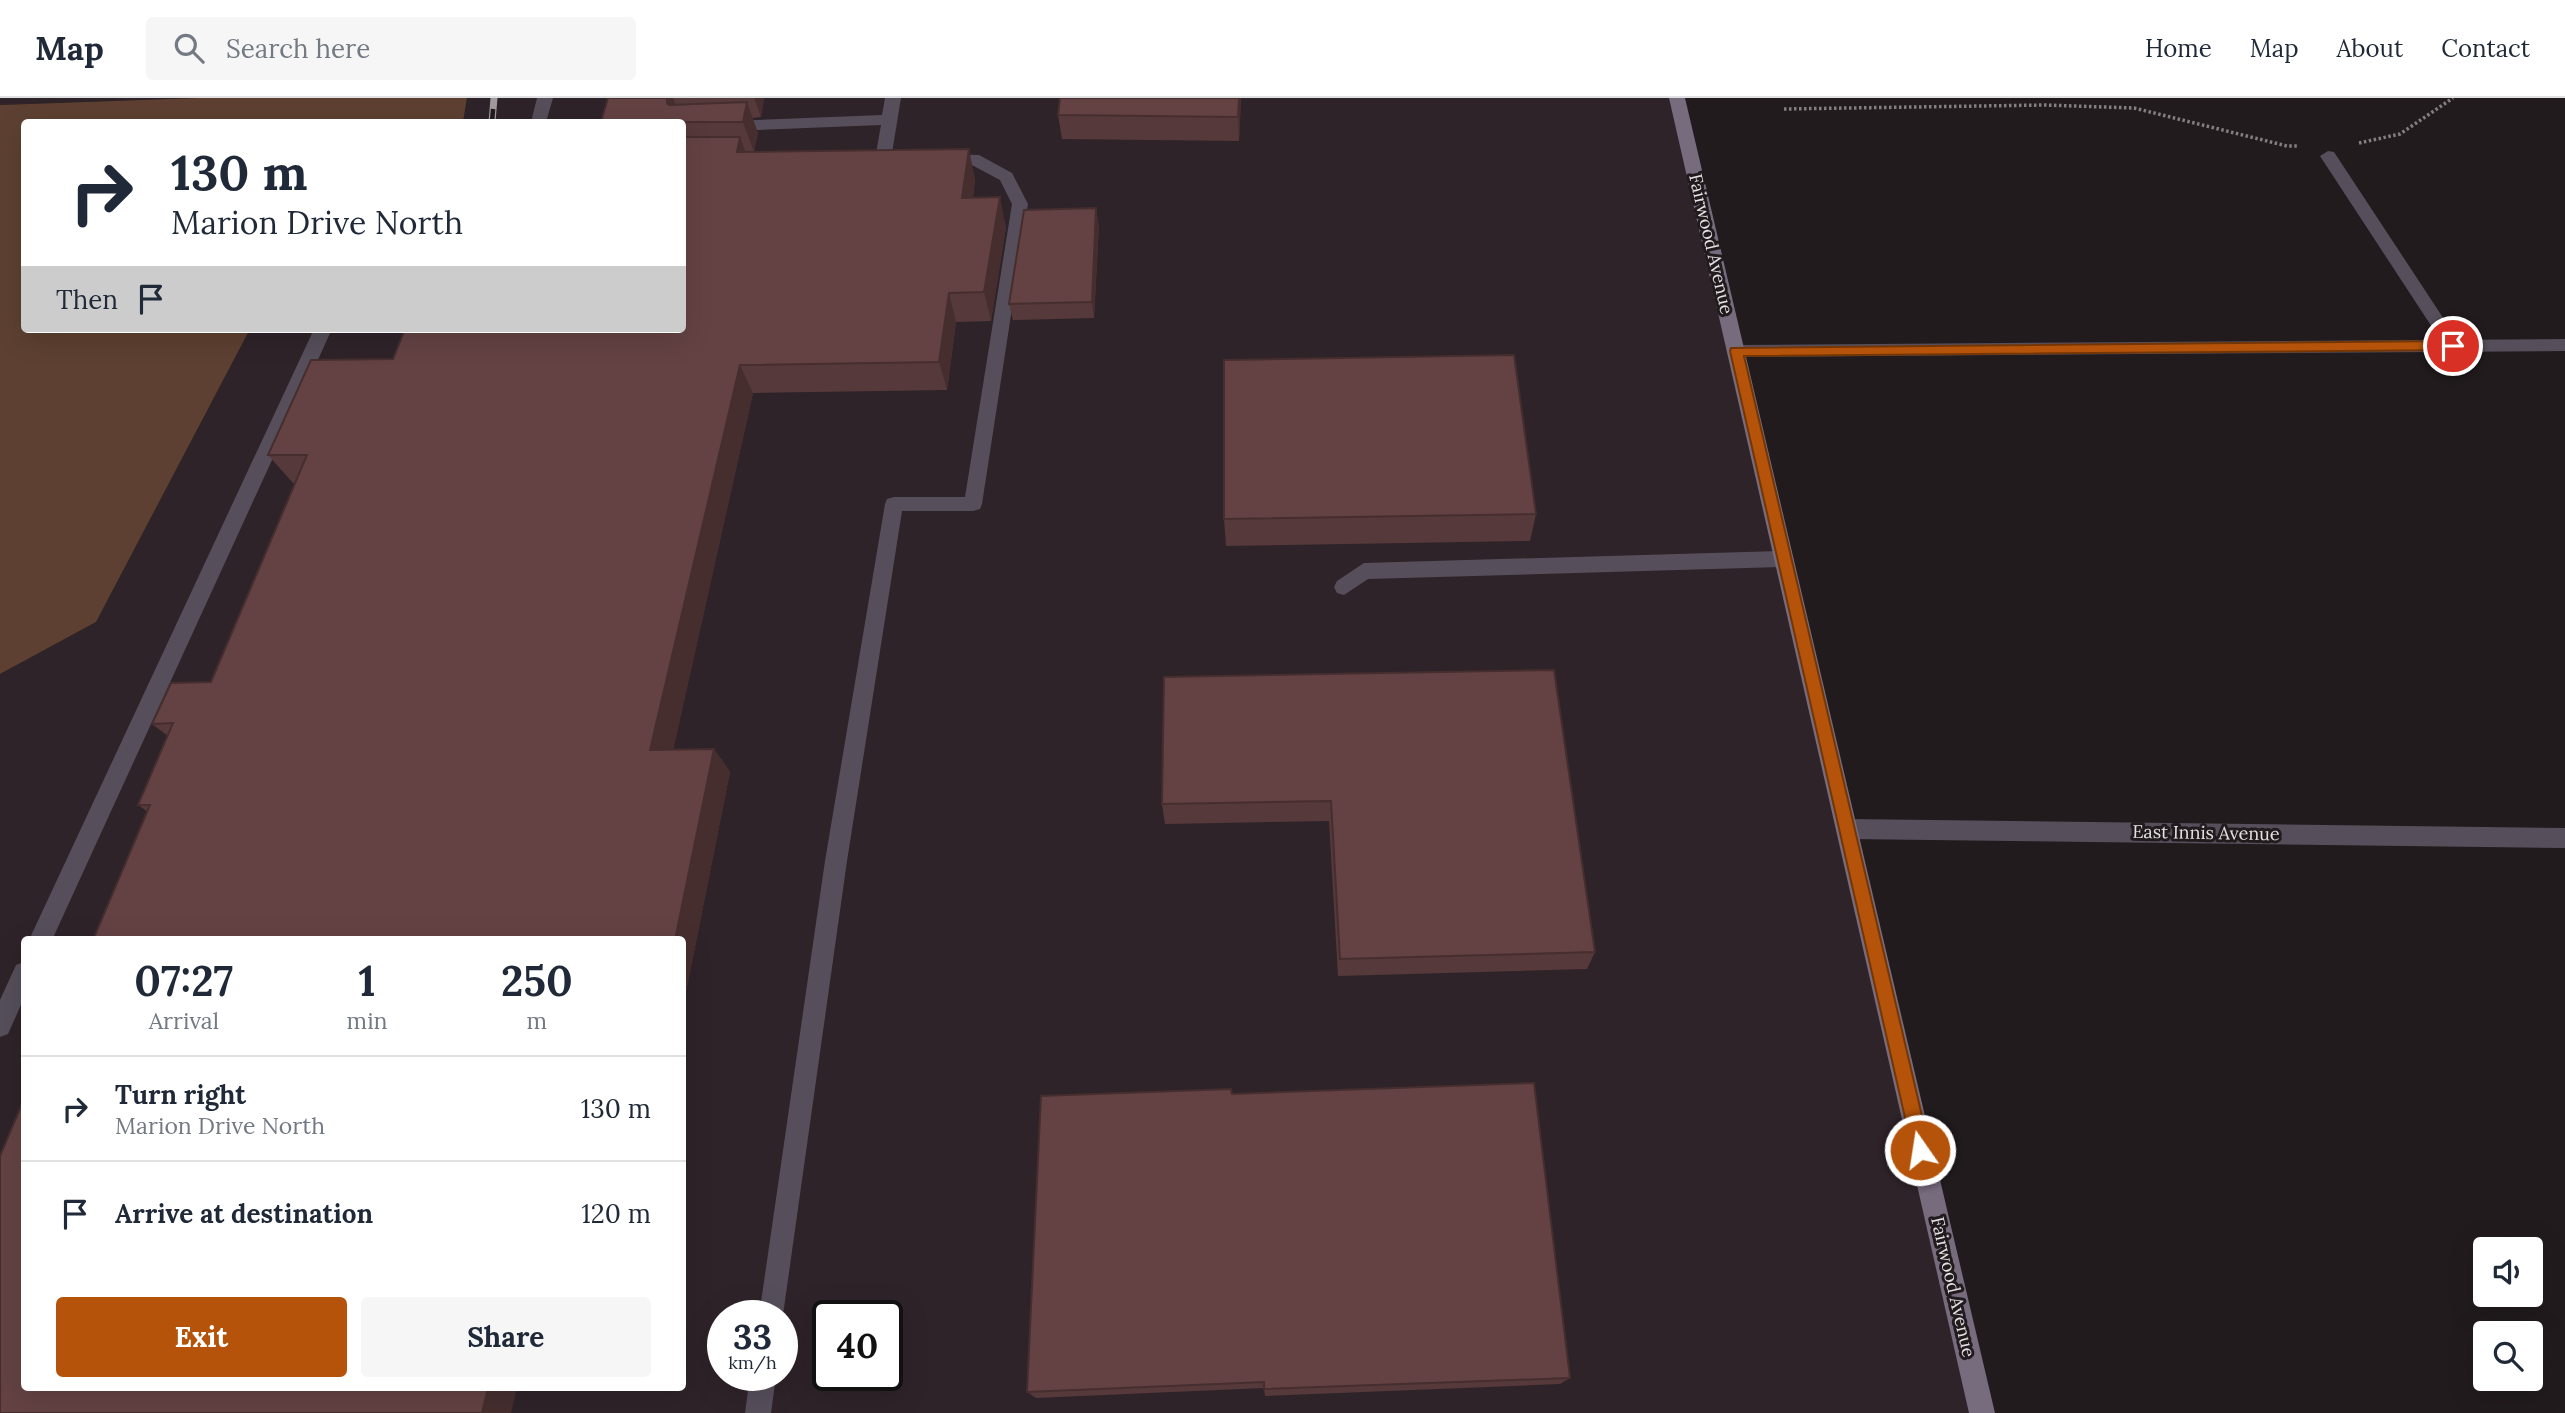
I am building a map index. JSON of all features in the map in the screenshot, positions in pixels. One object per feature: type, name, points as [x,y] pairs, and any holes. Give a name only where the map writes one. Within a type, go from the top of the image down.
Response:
[{"type":"street","points":[[540,119],[545,98]]},
{"type":"street","points":[[883,159],[893,98]]},
{"type":"street","name":"Fairwood Avenue","points":[[1678,98],[1982,1413]]},
{"type":"street","points":[[686,128],[889,120]]},
{"type":"street","points":[[2328,156],[2453,346]]},
{"type":"street","points":[[774,1300],[836,860],[894,504],[973,504],[1020,204],[1006,177],[973,159],[922,159]]},
{"type":"street","points":[[42,936],[321,333]]},
{"type":"street","points":[[1736,351],[2565,345]]},
{"type":"street","points":[[1344,587],[1364,571],[1784,559]]},
{"type":"street","name":"East Innis Avenue","points":[[1848,829],[2565,838]]},
{"type":"street","points":[[0,1026],[21,980]]},
{"type":"street","points":[[758,1413],[761,1391]]},
{"type":"path","points":[[2349,144],[2376,143],[2414,130],[2453,98]]},
{"type":"path","points":[[1784,109],[2046,105],[2134,108],[2287,146],[2299,145]]},
{"type":"shaded area","points":[[0,98],[198,98],[0,105]]},
{"type":"shaded area","points":[[198,98],[467,98],[464,119],[21,119],[21,333],[248,333],[96,622],[0,674],[0,105]]},
{"type":"shaded area","points":[[467,98],[1684,98],[1992,1413],[0,1413],[0,674],[96,622],[248,333],[686,333],[686,119],[464,119]]},
{"type":"building","points":[[608,98],[667,98],[669,105],[747,102],[743,122],[602,119]]},
{"type":"building","points":[[1060,98],[1239,98],[1238,117],[1058,115]]},
{"type":"building","points":[[686,137],[740,137],[737,152],[969,149],[962,198],[1000,197],[984,292],[949,293],[939,362],[740,365],[650,750],[714,749],[676,936],[95,936],[150,805],[138,805],[173,723],[152,724],[171,683],[211,682],[307,455],[268,455],[311,360],[393,359],[403,333],[686,333]]},
{"type":"building","points":[[1096,208],[1092,302],[1009,304],[1024,210]]},
{"type":"building","points":[[1514,355],[1536,514],[1224,519],[1224,360]]},
{"type":"building","points":[[1554,670],[1595,952],[1340,959],[1331,801],[1162,804],[1164,677]]},
{"type":"building","points":[[1534,1083],[1570,1378],[1264,1389],[1264,1382],[1027,1392],[1041,1096],[1231,1089],[1232,1094]]},
{"type":"building","points":[[21,1106],[21,1391],[487,1391],[482,1413],[0,1413],[0,1156]]},
{"type":"railway","points":[[492,119],[494,98]]},
{"type":"route","points":[[1920,1150],[1736,351],[2453,346]]}]
